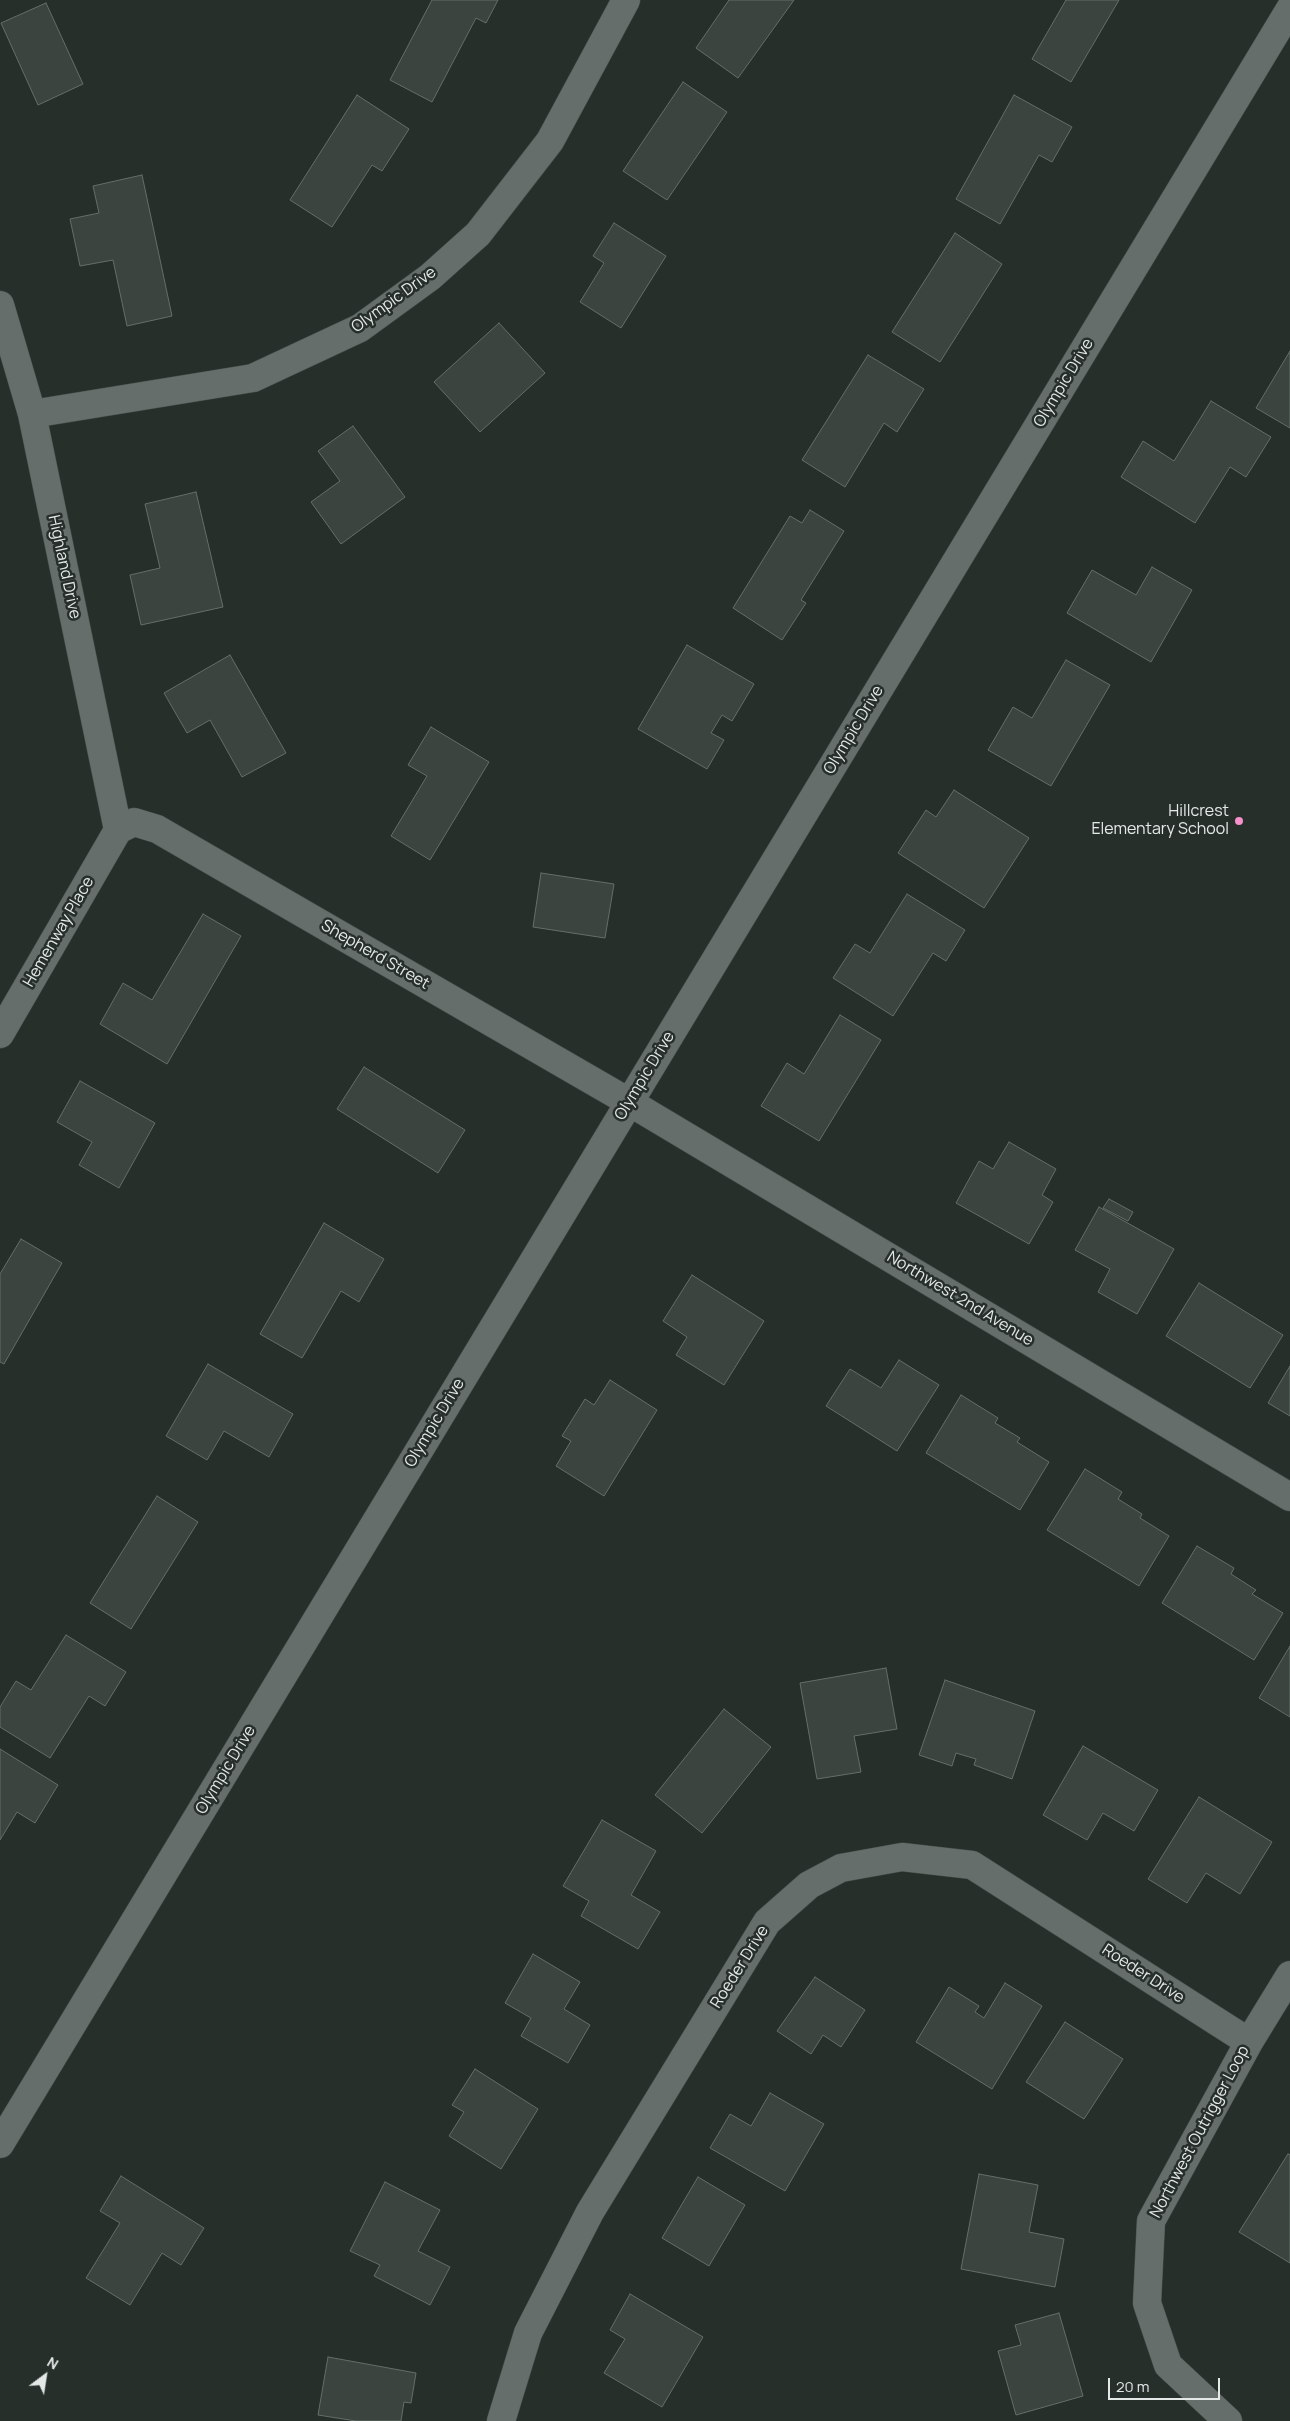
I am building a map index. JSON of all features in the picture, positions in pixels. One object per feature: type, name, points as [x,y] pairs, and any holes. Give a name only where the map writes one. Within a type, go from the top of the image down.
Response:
[{"type":"street","name":"Olympic Drive","points":[[32,414],[253,378],[360,328],[430,276],[478,234],[550,141],[626,0]]},
{"type":"street","name":"Olympic Drive","points":[[0,2144],[1290,9]]},
{"type":"street","name":"Highland Drive","points":[[0,305],[32,414],[118,830]]},
{"type":"street","name":"Shepherd Street","points":[[118,830],[134,822],[157,829],[629,1102]]},
{"type":"street","name":"Hemenway Place","points":[[0,1034],[118,830]]},
{"type":"street","name":"Northwest 2nd Avenue","points":[[629,1102],[1290,1497]]},
{"type":"street","name":"Roeder Drive","points":[[501,2421],[528,2334],[590,2212],[762,1930],[767,1922],[809,1885],[841,1868],[902,1857],[972,1865],[1249,2042]]},
{"type":"street","name":"Northwest Outrigger Loop","points":[[1228,2421],[1168,2365],[1147,2303],[1151,2221],[1249,2042],[1290,1975]]},
{"type":"building","points":[[432,0],[498,0],[486,23],[476,18],[432,102],[390,80]]},
{"type":"building","points":[[729,0],[794,0],[738,78],[696,48]]},
{"type":"building","points":[[1066,0],[1119,0],[1071,82],[1032,59]]},
{"type":"building","points":[[46,3],[83,84],[38,105],[1,23]]},
{"type":"building","points":[[683,82],[727,112],[667,200],[623,171]]},
{"type":"building","points":[[357,95],[409,129],[382,171],[372,165],[332,227],[290,200]]},
{"type":"building","points":[[1014,95],[1072,127],[1052,162],[1039,155],[1000,224],[956,199]]},
{"type":"building","points":[[142,175],[172,316],[127,326],[113,260],[80,266],[70,219],[99,213],[93,186]]},
{"type":"building","points":[[614,223],[666,256],[621,328],[580,302],[604,263],[593,256]]},
{"type":"building","points":[[955,233],[1002,264],[940,362],[892,332]]},
{"type":"building","points":[[499,323],[545,373],[480,432],[434,382]]},
{"type":"building","points":[[1290,351],[1290,428],[1256,408]]},
{"type":"building","points":[[868,355],[924,389],[897,432],[884,423],[845,487],[802,460]]},
{"type":"building","points":[[1211,401],[1271,437],[1246,477],[1230,467],[1195,523],[1121,477],[1143,441],[1174,461]]},
{"type":"building","points":[[353,426],[405,497],[341,544],[311,502],[340,481],[318,451]]},
{"type":"building","points":[[196,492],[223,607],[141,625],[130,575],[160,568],[145,504]]},
{"type":"building","points":[[810,510],[844,531],[801,600],[806,603],[782,640],[733,608],[790,516],[802,523]]},
{"type":"building","points":[[1152,567],[1192,590],[1151,662],[1067,613],[1092,570],[1136,595]]},
{"type":"building","points":[[687,645],[754,684],[732,721],[722,715],[711,733],[724,740],[707,769],[638,729]]},
{"type":"building","points":[[230,655],[286,753],[242,777],[210,720],[187,733],[164,693]]},
{"type":"building","points":[[1066,660],[1110,685],[1051,786],[988,750],[1013,707],[1032,718]]},
{"type":"building","points":[[431,727],[489,762],[430,860],[391,836],[427,776],[408,765]]},
{"type":"building","points":[[954,790],[1029,838],[984,908],[898,853],[926,810],[936,817]]},
{"type":"building","points":[[541,873],[614,884],[605,938],[533,927]]},
{"type":"building","points":[[907,894],[965,930],[946,961],[933,953],[893,1016],[833,978],[855,944],[870,953]]},
{"type":"building","points":[[203,914],[241,936],[167,1064],[100,1024],[123,983],[152,1000]]},
{"type":"building","points":[[840,1015],[881,1040],[819,1141],[761,1106],[787,1063],[804,1074]]},
{"type":"building","points":[[364,1067],[465,1130],[438,1173],[337,1109]]},
{"type":"building","points":[[80,1081],[155,1123],[119,1188],[79,1165],[92,1142],[57,1122]]},
{"type":"building","points":[[1009,1142],[1056,1169],[1042,1195],[1053,1202],[1029,1244],[956,1203],[979,1161],[993,1169]]},
{"type":"building","points":[[1109,1199],[1133,1212],[1128,1221],[1103,1208]]},
{"type":"building","points":[[1099,1207],[1174,1249],[1137,1314],[1098,1292],[1110,1269],[1075,1250]]},
{"type":"building","points":[[324,1223],[384,1259],[359,1302],[341,1291],[302,1358],[260,1334]]},
{"type":"building","points":[[21,1239],[62,1263],[4,1364],[0,1362],[0,1274]]},
{"type":"building","points":[[692,1275],[764,1321],[724,1385],[676,1355],[687,1337],[663,1321]]},
{"type":"building","points":[[1199,1283],[1283,1335],[1250,1388],[1166,1336]]},
{"type":"building","points":[[899,1360],[939,1385],[897,1451],[826,1406],[850,1369],[881,1388]]},
{"type":"building","points":[[208,1364],[293,1414],[269,1457],[224,1431],[207,1460],[166,1436]]},
{"type":"building","points":[[1290,1366],[1290,1416],[1268,1403]]},
{"type":"building","points":[[610,1380],[657,1410],[604,1496],[556,1466],[571,1441],[562,1436],[585,1399],[594,1405]]},
{"type":"building","points":[[961,1395],[998,1418],[995,1423],[1020,1438],[1017,1442],[1049,1462],[1020,1510],[926,1453]]},
{"type":"building","points":[[1085,1469],[1122,1492],[1118,1499],[1142,1514],[1140,1518],[1169,1536],[1139,1586],[1047,1530]]},
{"type":"building","points":[[157,1496],[198,1522],[131,1629],[90,1603]]},
{"type":"building","points":[[1197,1546],[1234,1568],[1231,1574],[1256,1590],[1252,1594],[1283,1613],[1254,1660],[1162,1603]]},
{"type":"building","points":[[66,1635],[126,1672],[105,1706],[89,1696],[50,1758],[0,1727],[0,1707],[16,1681],[31,1690]]},
{"type":"building","points":[[1290,1646],[1290,1717],[1259,1698]]},
{"type":"building","points":[[886,1668],[897,1729],[854,1736],[861,1772],[817,1779],[800,1683]]},
{"type":"building","points":[[945,1680],[1035,1711],[1012,1779],[974,1765],[976,1759],[956,1753],[952,1766],[919,1755]]},
{"type":"building","points":[[724,1709],[771,1747],[702,1833],[655,1795]]},
{"type":"building","points":[[1083,1746],[1158,1790],[1134,1831],[1103,1813],[1087,1840],[1043,1815]]},
{"type":"building","points":[[0,1749],[58,1785],[35,1823],[17,1812],[0,1840]]},
{"type":"building","points":[[1199,1797],[1272,1842],[1240,1894],[1206,1873],[1187,1903],[1148,1879]]},
{"type":"building","points":[[602,1820],[656,1851],[631,1895],[660,1912],[638,1949],[581,1916],[589,1901],[563,1886]]},
{"type":"building","points":[[533,1954],[580,1982],[564,2009],[590,2025],[568,2063],[521,2036],[531,2018],[505,2003]]},
{"type":"building","points":[[815,1977],[865,2010],[841,2047],[823,2035],[811,2054],[777,2031]]},
{"type":"building","points":[[1005,1983],[1042,2006],[992,2089],[916,2042],[949,1987],[979,2006],[975,2012],[984,2018]]},
{"type":"building","points":[[1065,2022],[1123,2059],[1084,2119],[1026,2082]]},
{"type":"building","points":[[475,2069],[538,2109],[501,2169],[449,2136],[464,2112],[452,2105]]},
{"type":"building","points":[[770,2093],[824,2124],[785,2191],[710,2148],[730,2114],[751,2126]]},
{"type":"building","points":[[1288,2154],[1290,2155],[1290,2263],[1239,2232]]},
{"type":"building","points":[[979,2174],[1038,2185],[1029,2232],[1064,2239],[1055,2287],[961,2269]]},
{"type":"building","points":[[121,2176],[204,2228],[181,2265],[162,2253],[130,2305],[86,2278],[120,2223],[100,2211]]},
{"type":"building","points":[[698,2177],[745,2205],[709,2266],[662,2238]]},
{"type":"building","points":[[385,2182],[440,2210],[418,2251],[450,2267],[430,2305],[374,2276],[380,2265],[350,2251]]},
{"type":"building","points":[[630,2294],[703,2337],[662,2407],[604,2373],[625,2339],[610,2330]]},
{"type":"building","points":[[1059,2313],[1083,2396],[1016,2415],[998,2351],[1021,2345],[1015,2325]]},
{"type":"building","points":[[328,2357],[416,2373],[411,2403],[404,2402],[401,2421],[356,2421],[318,2415]]},
{"type":"place","name":"Hillcrest Elementary School","points":[[1239,821]]}]
